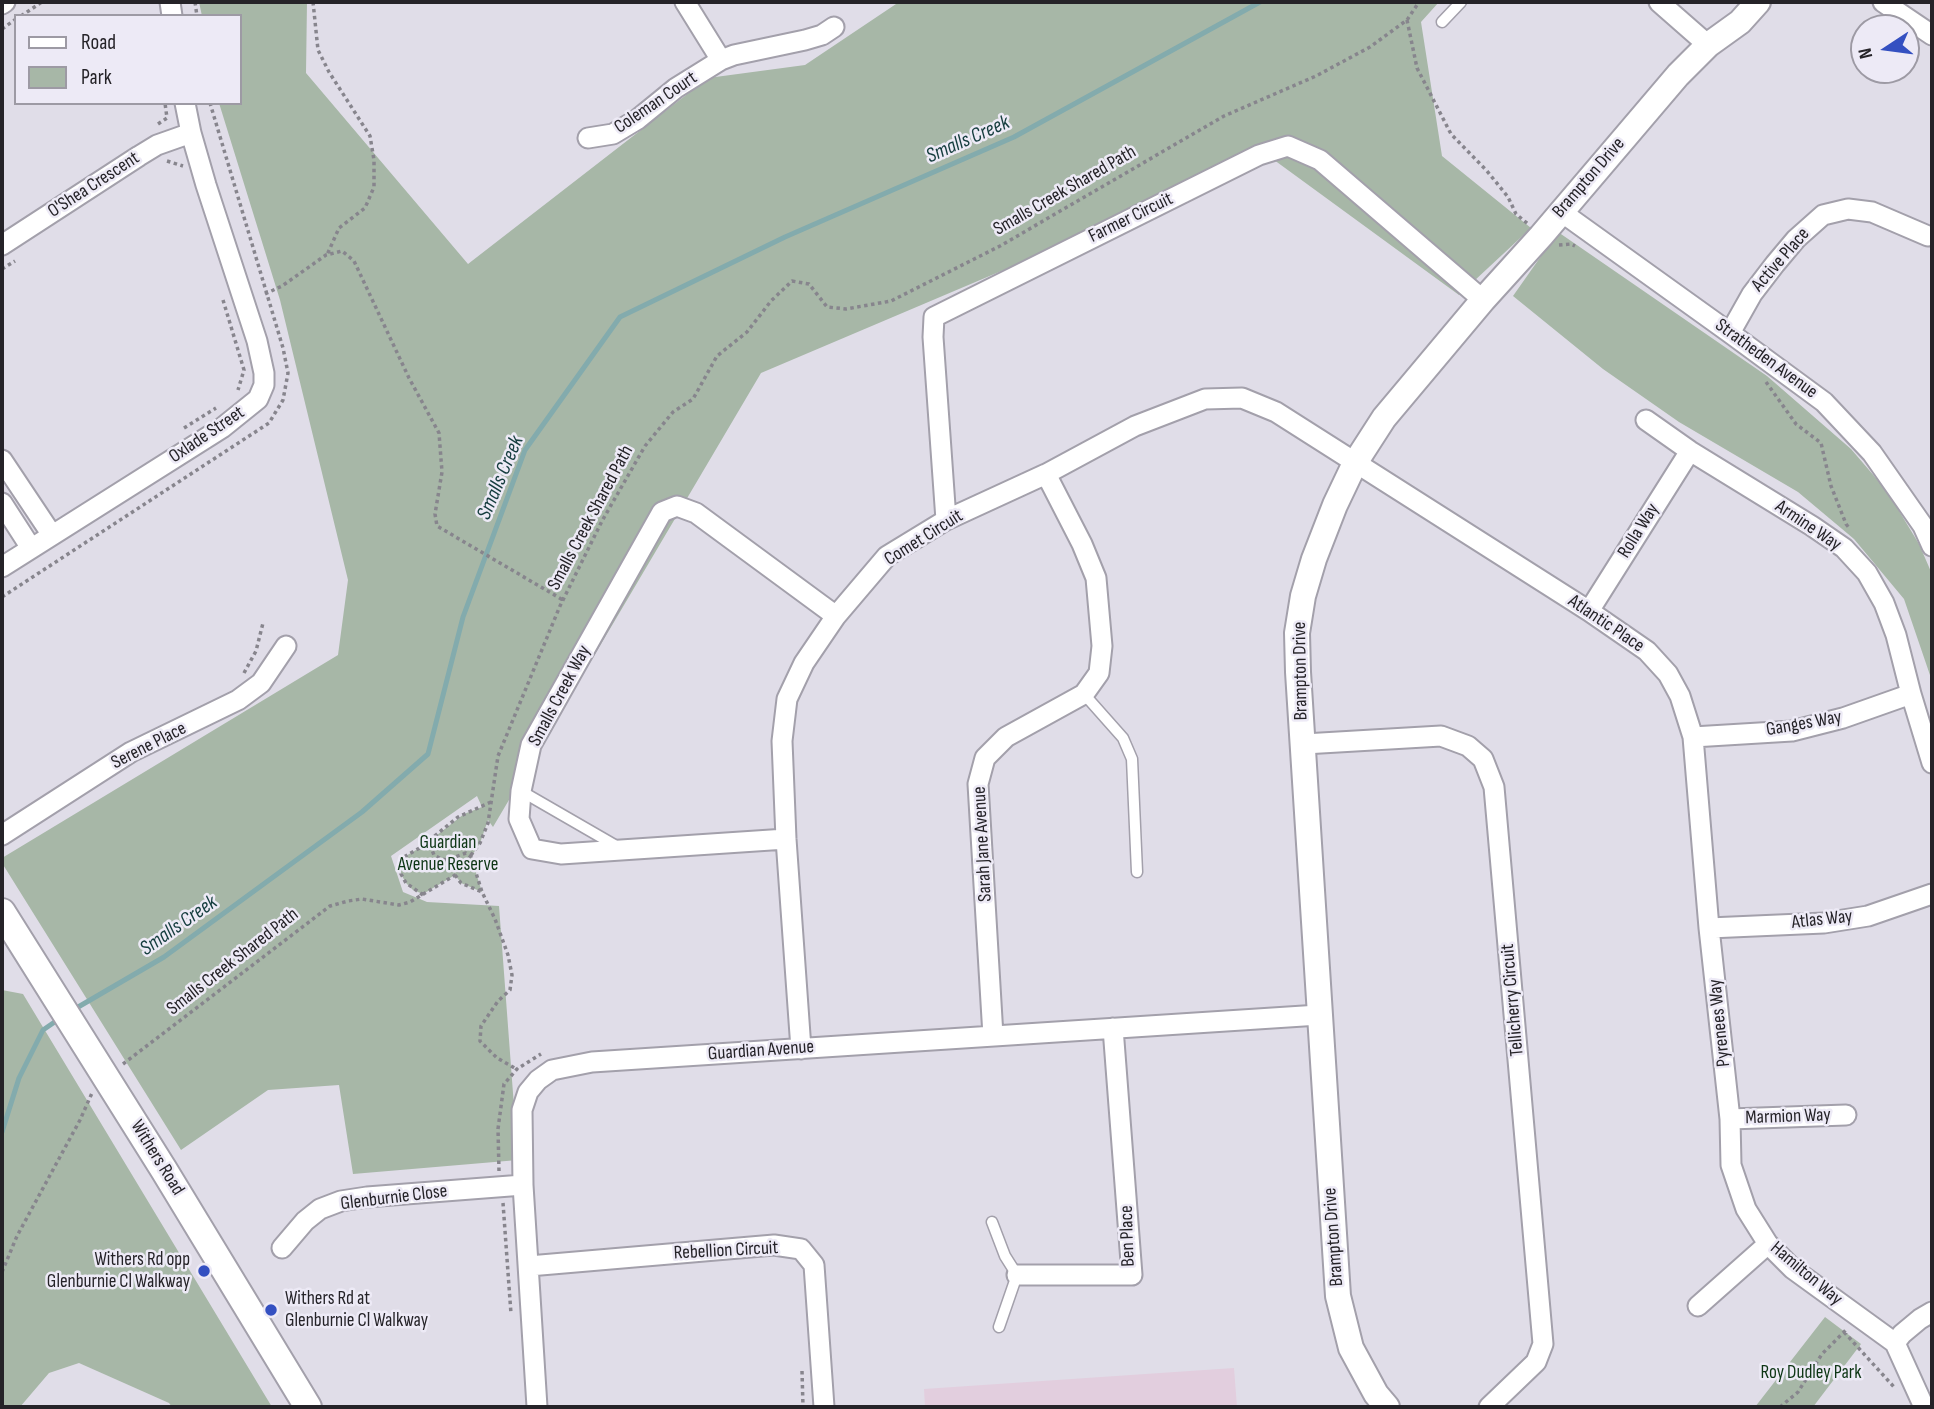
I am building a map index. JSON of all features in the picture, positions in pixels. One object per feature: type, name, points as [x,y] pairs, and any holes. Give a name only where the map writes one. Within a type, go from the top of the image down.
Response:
[{"type":"main road","name":"Withers Road","points":[[2,912],[308,1407]]},
{"type":"street","points":[[684,2],[721,60]]},
{"type":"street","points":[[1659,2],[1708,45]]},
{"type":"street","name":"Brampton Drive","points":[[1387,1407],[1376,1394],[1352,1348],[1338,1296],[1298,672],[1297,633],[1303,596],[1335,505],[1356,463],[1384,418],[1678,75],[1708,45],[1740,22],[1758,2]]},
{"type":"street","points":[[1883,2],[1932,35]]},
{"type":"street","name":"Coleman Court","points":[[588,138],[613,135],[638,119],[676,88],[721,60],[805,40],[822,35],[834,27]]},
{"type":"street","name":"Oxlade Street","points":[[2,568],[222,428],[258,399],[264,385],[257,341],[184,105]]},
{"type":"street","name":"O'Shea Crescent","points":[[2,245],[157,145],[191,133]]},
{"type":"street","name":"Farmer Circuit","points":[[946,520],[933,337],[934,317],[1259,155],[1289,146],[1320,160],[1483,300]]},
{"type":"street","name":"Active Place","points":[[1730,333],[1752,294],[1796,239],[1823,215],[1849,208],[1872,212],[1928,236]]},
{"type":"street","name":"Stratheden Avenue","points":[[1560,212],[1824,402],[1872,453],[1928,524],[1932,546]]},
{"type":"street","name":"Comet Circuit","points":[[801,1049],[782,741],[787,699],[804,663],[836,616],[887,556],[946,520],[1046,474],[1135,426],[1205,398],[1242,398],[1276,412],[1356,463]]},
{"type":"street","name":"Armine Way","points":[[1646,420],[1690,451],[1844,548],[1867,573],[1884,603],[1896,635],[1932,763]]},
{"type":"street","name":"Rolla Way","points":[[1589,611],[1690,451]]},
{"type":"street","points":[[2,460],[52,535]]},
{"type":"street","name":"Atlantic Place","points":[[1356,463],[1647,650],[1668,674],[1680,696],[1693,737],[1709,928]]},
{"type":"street","points":[[1046,474],[1097,578],[1102,646],[1099,673],[1084,694]]},
{"type":"street","points":[[2,503],[31,548]]},
{"type":"street","name":"Smalls Creek Way","points":[[786,839],[561,855],[532,849],[519,819],[521,791],[531,745],[662,512],[677,506],[696,513],[836,616]]},
{"type":"street","name":"Serene Place","points":[[2,835],[131,752],[245,696],[270,672],[286,646]]},
{"type":"street","name":"Sarah Jane Avenue","points":[[993,1035],[978,784],[985,758],[1006,737],[1084,694]]},
{"type":"street","name":"Ganges Way","points":[[1693,737],[1792,730],[1843,718],[1911,694]]},
{"type":"street","name":"Tellicherry Circuit","points":[[1304,744],[1441,736],[1468,746],[1483,759],[1494,787],[1543,1344],[1536,1362],[1489,1407]]},
{"type":"street","name":"Atlas Way","points":[[1709,928],[1824,923],[1868,916],[1932,894]]},
{"type":"street","name":"Pyrenees Way","points":[[1709,928],[1730,1119]]},
{"type":"street","name":"Guardian Avenue","points":[[538,1080],[552,1070],[592,1062],[1319,1015]]},
{"type":"street","name":"Ben Place","points":[[1017,1275],[1132,1275],[1113,1028]]},
{"type":"street","points":[[537,1407],[523,1185],[522,1110],[528,1092],[538,1080]]},
{"type":"street","name":"Marmion Way","points":[[1730,1119],[1846,1115]]},
{"type":"street","name":"Hamilton Way","points":[[1730,1119],[1731,1165],[1746,1209],[1768,1244],[1793,1269],[1895,1343],[1924,1407]]},
{"type":"street","name":"Glenburnie Close","points":[[282,1248],[305,1221],[320,1209],[341,1201],[523,1185]]},
{"type":"street","points":[[1698,1306],[1768,1244]]},
{"type":"street","name":"Rebellion Circuit","points":[[529,1266],[774,1245],[801,1249],[814,1265],[824,1407]]},
{"type":"street","points":[[1895,1343],[1902,1334],[1932,1312]]},
{"type":"lane","points":[[1442,22],[1461,2]]},
{"type":"lane","points":[[1084,694],[1124,738],[1132,759],[1137,872]]},
{"type":"lane","points":[[521,791],[625,850]]},
{"type":"lane","points":[[992,1222],[1005,1256],[1017,1275],[999,1327]]},
{"type":"path","points":[[24,14],[42,2]]},
{"type":"path","points":[[313,2],[318,50],[370,136],[374,160],[374,187],[365,208],[339,228],[327,255]]},
{"type":"path","name":"Smalls Creek Shared Path","points":[[121,1066],[330,906],[362,899],[399,905],[455,875],[471,857],[488,822],[498,756],[564,600],[602,522],[645,446],[673,412],[693,399],[716,356],[747,332],[771,301],[792,281],[809,284],[827,307],[846,309],[891,301],[1000,246],[1224,116],[1315,76],[1370,47],[1408,20],[1419,2]]},
{"type":"path","points":[[1408,20],[1418,68],[1451,134],[1487,170],[1508,197],[1516,214],[1552,245],[1572,244],[1583,251]]},
{"type":"path","points":[[2,597],[269,423],[283,400],[288,373],[282,348],[211,105]]},
{"type":"path","points":[[167,160],[183,165],[186,177]]},
{"type":"path","points":[[265,294],[282,286],[327,255],[342,250],[354,261],[409,378],[439,433],[442,472],[435,513],[438,526],[564,600]]},
{"type":"path","points":[[220,291],[244,370],[237,394]]},
{"type":"path","points":[[1763,379],[1796,424],[1821,443],[1831,486],[1846,524],[1854,533]]},
{"type":"path","points":[[179,432],[226,401]]},
{"type":"path","points":[[491,802],[458,817],[431,839],[430,845],[434,855],[440,859],[447,860],[466,853],[471,857],[508,955],[512,975],[510,990],[498,1001],[481,1026],[480,1041],[497,1058],[538,1080]]},
{"type":"path","points":[[422,895],[406,883],[401,874],[401,866],[404,858],[430,845]]},
{"type":"path","points":[[455,875],[461,883],[482,892]]},
{"type":"path","points":[[512,1324],[498,1163],[498,1129],[504,1084],[517,1069],[538,1055],[551,1051]]},
{"type":"path","points":[[2,1272],[17,1236],[80,1120],[94,1087]]},
{"type":"path","points":[[1780,1407],[1798,1392],[1822,1354],[1858,1316]]},
{"type":"path","points":[[1844,1332],[1898,1391]]},
{"type":"path","points":[[801,1368],[803,1407]]},
{"type":"shaded area","points":[[1234,1368],[1237,1407],[925,1407],[924,1389]]},
{"type":"green space","name":"Guardian Avenue Reserve","points":[[199,2],[307,2],[306,73],[468,264],[708,78],[805,65],[899,2],[1439,2],[1421,22],[1442,156],[1531,228],[1459,295],[1270,157],[761,373],[493,827],[488,820],[480,843],[471,857],[482,892],[461,883],[455,875],[423,894],[413,890],[401,874],[404,857],[423,846],[464,814],[482,807],[477,796],[391,856],[403,892],[427,902],[499,906],[518,1160],[353,1174],[339,1085],[268,1090],[181,1150],[2,863],[2,858],[338,655],[348,580],[280,300],[220,105],[242,105],[242,14],[202,14]]},
{"type":"green space","points":[[1558,232],[1767,376],[1851,449],[1887,491],[1919,544],[1932,574],[1932,681],[1904,599],[1854,539],[1798,492],[1679,422],[1603,369],[1513,296]]},
{"type":"green space","points":[[2,990],[23,994],[272,1407],[172,1407],[169,1403],[79,1363],[49,1373],[20,1407],[2,1407]]},
{"type":"green space","name":"Roy Dudley Park","points":[[1825,1317],[1861,1344],[1813,1407],[1755,1407]]},
{"type":"waterway","name":"Smalls Creek","points":[[73,1010],[164,957],[362,812],[428,754],[463,617],[525,450],[620,317],[785,237],[1014,137],[1260,2]]},
{"type":"waterway","name":"Smalls Creek","points":[[2,1132],[19,1078],[43,1030],[59,1019]]},
{"type":"place","name":"Withers Rd opp Glenburnie Cl Walkway","points":[[204,1271]]},
{"type":"place","name":"Withers Rd at Glenburnie Cl Walkway","points":[[271,1310]]}]
